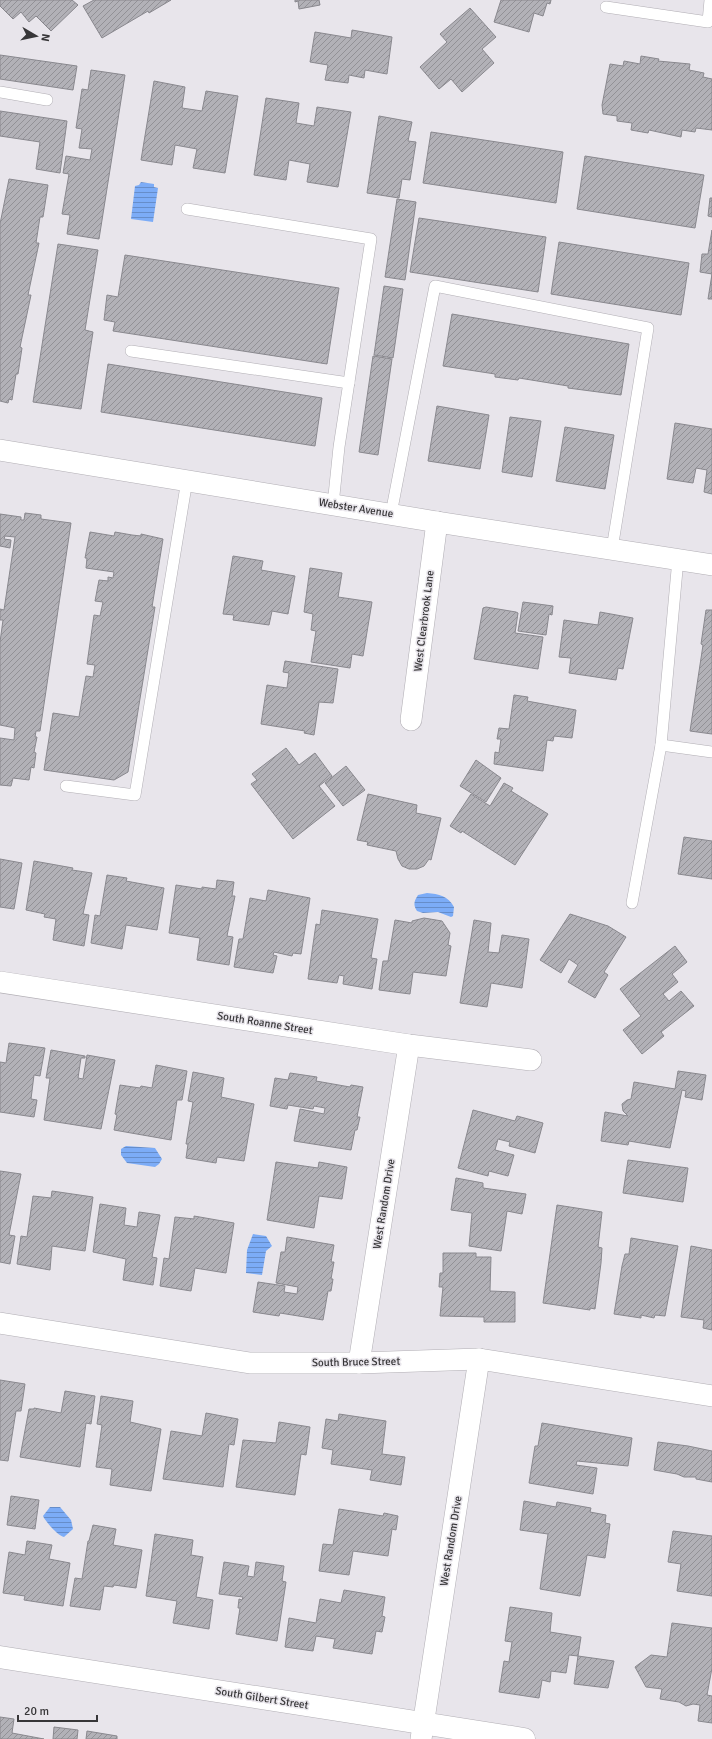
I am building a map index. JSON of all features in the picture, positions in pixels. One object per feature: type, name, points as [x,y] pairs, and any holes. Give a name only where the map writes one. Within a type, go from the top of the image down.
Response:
[{"type":"street","name":"Webster Avenue","points":[[0,450],[437,522],[712,565]]},
{"type":"street","name":"West Clearbrook Lane","points":[[411,720],[437,522]]},
{"type":"street","name":"South Roanne Street","points":[[0,982],[410,1046],[531,1060]]},
{"type":"street","name":"West Random Drive","points":[[359,1363],[410,1046]]},
{"type":"street","name":"South Bruce Street","points":[[0,1323],[250,1363],[359,1363],[479,1359],[712,1396]]},
{"type":"street","name":"West Random Drive","points":[[422,1731],[479,1359]]},
{"type":"street","name":"South Gilbert Street","points":[[0,1657],[422,1731],[524,1739]]},
{"type":"lane","points":[[606,7],[708,22],[710,0]]},
{"type":"lane","points":[[0,92],[48,100]]},
{"type":"lane","points":[[187,209],[371,239],[349,383],[333,505]]},
{"type":"lane","points":[[391,514],[434,286],[648,328],[612,549]]},
{"type":"lane","points":[[131,351],[349,383]]},
{"type":"lane","points":[[66,786],[135,795],[187,480]]},
{"type":"lane","points":[[632,903],[661,745],[678,559]]},
{"type":"lane","points":[[661,745],[712,752]]},
{"type":"water","points":[[141,182],[154,184],[154,187],[158,188],[153,222],[131,219],[135,186],[139,185]]},
{"type":"water","points":[[427,893],[439,895],[449,900],[454,907],[453,916],[451,917],[438,912],[423,913],[417,911],[415,901],[418,895]]},
{"type":"water","points":[[126,1146],[155,1148],[162,1159],[155,1167],[127,1163],[121,1155],[121,1149]]},
{"type":"water","points":[[253,1234],[266,1236],[272,1246],[266,1251],[262,1275],[246,1273],[247,1250]]},
{"type":"water","points":[[50,1507],[60,1507],[71,1520],[73,1529],[64,1537],[52,1528],[43,1516]]},
{"type":"building","points":[[0,0],[72,0],[78,5],[51,31],[36,16],[29,22],[21,12],[13,19],[0,6]]},
{"type":"building","points":[[94,0],[171,0],[149,13],[148,11],[102,38],[83,6]]},
{"type":"building","points":[[295,0],[319,0],[320,5],[299,9],[298,1],[295,2]]},
{"type":"building","points":[[501,0],[551,0],[550,4],[547,3],[543,16],[534,13],[529,32],[494,22]]},
{"type":"building","points":[[470,8],[496,37],[482,49],[494,63],[462,92],[451,79],[439,89],[420,67],[447,42],[440,34]]},
{"type":"building","points":[[352,30],[392,37],[387,74],[365,70],[364,78],[349,75],[348,83],[325,80],[328,65],[310,62],[315,32],[351,38]]},
{"type":"building","points":[[0,55],[77,66],[73,90],[0,79]]},
{"type":"building","points":[[641,56],[659,59],[658,61],[690,64],[689,70],[704,73],[703,77],[712,79],[712,130],[696,128],[695,132],[682,130],[681,137],[649,130],[648,133],[631,130],[632,123],[617,121],[617,116],[603,114],[602,105],[610,64],[623,66],[624,61],[640,64]]},
{"type":"building","points":[[91,70],[125,75],[99,239],[67,234],[70,215],[62,214],[69,174],[63,173],[66,156],[90,160],[92,149],[79,148],[82,129],[76,128],[82,89],[88,90]]},
{"type":"building","points":[[154,81],[185,87],[182,108],[202,111],[206,91],[238,96],[225,173],[193,168],[197,149],[175,145],[172,165],[141,160]]},
{"type":"building","points":[[266,98],[299,103],[296,123],[314,126],[317,107],[351,112],[338,187],[307,182],[310,164],[289,160],[286,180],[254,175]]},
{"type":"building","points":[[0,111],[67,121],[60,173],[36,169],[40,142],[0,136]]},
{"type":"building","points":[[379,116],[412,122],[408,141],[416,142],[410,180],[402,179],[399,198],[367,193]]},
{"type":"building","points":[[431,132],[563,152],[556,203],[423,183]]},
{"type":"building","points":[[585,156],[704,175],[695,228],[577,209]]},
{"type":"building","points":[[9,179],[48,185],[43,217],[40,217],[36,243],[39,243],[28,295],[31,295],[20,347],[22,348],[18,374],[16,374],[12,400],[9,399],[8,403],[0,401],[0,224]]},
{"type":"building","points":[[710,198],[712,198],[712,217],[708,216]]},
{"type":"building","points":[[397,199],[416,202],[405,280],[385,277]]},
{"type":"building","points":[[419,218],[546,237],[538,292],[410,272]]},
{"type":"building","points":[[712,230],[712,274],[700,272],[702,254],[708,254]]},
{"type":"building","points":[[559,242],[689,263],[681,315],[551,294]]},
{"type":"building","points":[[58,244],[98,250],[85,330],[93,332],[81,409],[33,402]]},
{"type":"building","points":[[125,255],[339,288],[327,364],[113,331],[115,322],[104,320],[107,295],[118,297]]},
{"type":"building","points":[[712,274],[712,299],[708,299]]},
{"type":"building","points":[[384,286],[403,289],[393,358],[374,355]]},
{"type":"building","points":[[452,314],[629,344],[621,395],[568,388],[568,386],[519,378],[518,380],[495,377],[495,374],[443,366]]},
{"type":"building","points":[[373,356],[392,359],[378,455],[359,452]]},
{"type":"building","points":[[108,364],[322,398],[315,446],[101,412]]},
{"type":"building","points":[[437,406],[489,415],[480,469],[428,461]]},
{"type":"building","points":[[510,417],[541,421],[532,477],[502,472]]},
{"type":"building","points":[[675,423],[712,429],[712,494],[704,492],[707,470],[696,468],[693,483],[667,479]]},
{"type":"building","points":[[565,427],[614,435],[605,489],[556,481]]},
{"type":"building","points":[[25,513],[41,515],[41,519],[71,523],[40,731],[36,731],[35,737],[37,737],[34,752],[36,753],[34,768],[31,767],[29,780],[13,778],[11,786],[0,785],[0,738],[14,740],[15,728],[0,725],[0,642],[3,620],[0,620],[0,609],[4,610],[15,537],[5,536],[4,539],[11,540],[10,548],[0,546],[0,514],[21,517],[21,520],[24,520]]},
{"type":"building","points":[[90,532],[114,536],[115,532],[141,536],[141,534],[163,539],[152,607],[155,607],[128,772],[114,780],[44,770],[53,713],[79,717],[86,676],[93,677],[95,665],[87,664],[94,615],[100,616],[103,602],[95,601],[99,580],[108,581],[108,577],[113,578],[114,572],[86,568],[87,558],[85,558]]},
{"type":"building","points":[[233,556],[263,561],[261,570],[295,576],[288,614],[272,611],[269,625],[233,620],[234,615],[223,614]]},
{"type":"building","points":[[310,568],[342,573],[338,597],[372,602],[363,656],[352,654],[350,668],[311,662],[316,631],[311,630],[313,614],[304,612]]},
{"type":"building","points":[[523,602],[553,606],[552,615],[549,614],[546,635],[518,631]]},
{"type":"building","points":[[486,607],[518,613],[515,633],[543,637],[538,669],[474,659],[483,608]]},
{"type":"building","points":[[706,610],[712,610],[712,734],[690,731],[703,645],[701,644]]},
{"type":"building","points":[[600,612],[633,618],[623,669],[618,668],[616,680],[569,673],[571,658],[559,657],[564,620],[598,625]]},
{"type":"building","points":[[285,661],[338,669],[333,703],[319,702],[314,735],[304,733],[305,731],[261,724],[267,685],[287,688],[289,673],[283,672]]},
{"type":"building","points":[[514,695],[528,697],[527,701],[576,710],[572,738],[554,736],[553,741],[547,740],[543,771],[494,764],[495,752],[499,753],[501,739],[497,739],[499,728],[509,729]]},
{"type":"building","points":[[286,748],[299,765],[315,753],[332,776],[319,786],[335,806],[293,839],[251,784],[257,780],[252,774]]},
{"type":"building","points":[[476,760],[501,778],[486,802],[460,786]]},
{"type":"building","points":[[346,766],[365,790],[343,806],[325,783]]},
{"type":"building","points":[[504,783],[513,788],[511,791],[548,814],[515,865],[462,831],[461,833],[450,826],[471,794],[490,806]]},
{"type":"building","points":[[368,794],[417,805],[416,813],[441,818],[431,860],[429,859],[424,866],[417,869],[409,869],[402,866],[396,851],[367,845],[368,842],[357,840]]},
{"type":"building","points":[[684,837],[712,841],[712,879],[678,874]]},
{"type":"building","points":[[0,859],[22,863],[14,909],[0,907]]},
{"type":"building","points":[[34,861],[92,873],[83,914],[89,915],[84,946],[53,940],[56,919],[44,917],[45,914],[26,910]]},
{"type":"building","points":[[107,875],[127,878],[126,881],[164,888],[157,930],[126,925],[122,949],[91,943],[95,915],[100,916]]},
{"type":"building","points":[[217,880],[234,882],[232,896],[235,896],[227,936],[233,937],[229,965],[197,960],[200,938],[169,933],[176,885],[202,889],[202,887],[216,889]]},
{"type":"building","points":[[268,890],[310,898],[301,954],[293,953],[292,956],[274,952],[273,955],[277,956],[273,973],[234,967],[239,939],[243,939],[250,898],[266,901]]},
{"type":"building","points":[[322,910],[378,919],[371,958],[377,959],[372,989],[343,984],[344,976],[339,975],[337,983],[308,979],[316,924],[320,925]]},
{"type":"building","points":[[570,914],[608,926],[626,937],[604,972],[608,975],[595,998],[568,982],[578,965],[569,959],[561,973],[540,960]]},
{"type":"building","points":[[424,918],[442,921],[450,933],[448,945],[451,946],[446,976],[413,972],[410,994],[379,990],[383,961],[388,961],[395,920],[412,923],[412,921]]},
{"type":"building","points":[[474,920],[491,923],[488,952],[499,953],[502,935],[529,939],[522,988],[491,983],[487,1007],[460,1003]]},
{"type":"building","points":[[675,946],[687,962],[672,974],[678,982],[663,994],[669,1001],[681,991],[694,1006],[661,1032],[664,1036],[642,1054],[623,1030],[641,1016],[620,989]]},
{"type":"building","points":[[9,1043],[45,1048],[40,1076],[34,1075],[31,1099],[37,1100],[34,1117],[0,1112],[0,1062],[6,1063]]},
{"type":"building","points":[[51,1050],[85,1056],[85,1058],[81,1058],[78,1078],[83,1079],[87,1055],[115,1060],[101,1129],[44,1120],[50,1078],[46,1078]]},
{"type":"building","points":[[156,1065],[187,1071],[182,1100],[177,1100],[171,1140],[114,1130],[120,1085],[152,1088]]},
{"type":"building","points":[[678,1071],[706,1075],[702,1100],[685,1097],[686,1091],[682,1090],[670,1148],[629,1141],[628,1145],[601,1141],[605,1112],[628,1116],[623,1111],[622,1104],[631,1099],[634,1082],[675,1089]]},
{"type":"building","points":[[193,1072],[224,1078],[221,1097],[254,1104],[244,1161],[217,1157],[216,1163],[186,1158],[188,1144],[186,1144],[193,1102],[188,1101]]},
{"type":"building","points":[[290,1073],[317,1077],[316,1081],[350,1087],[351,1085],[363,1087],[357,1117],[360,1117],[357,1130],[355,1130],[351,1150],[294,1141],[300,1109],[324,1114],[325,1108],[314,1106],[313,1109],[288,1105],[287,1109],[270,1106],[275,1078],[288,1080]]},
{"type":"building","points":[[473,1110],[515,1121],[517,1116],[543,1123],[535,1153],[509,1146],[510,1142],[498,1139],[495,1150],[514,1155],[508,1176],[489,1171],[488,1176],[458,1168]]},
{"type":"building","points":[[628,1160],[688,1168],[683,1202],[623,1193]]},
{"type":"building","points":[[276,1162],[318,1168],[319,1162],[347,1167],[342,1199],[319,1196],[314,1228],[267,1220]]},
{"type":"building","points":[[0,1171],[21,1174],[9,1235],[15,1236],[10,1264],[0,1262]]},
{"type":"building","points":[[456,1178],[483,1183],[483,1188],[526,1194],[522,1214],[507,1211],[501,1251],[469,1246],[472,1213],[451,1210]]},
{"type":"building","points":[[52,1191],[93,1197],[85,1251],[52,1246],[50,1270],[17,1264],[21,1236],[27,1237],[33,1196],[51,1198]]},
{"type":"building","points":[[100,1204],[126,1208],[124,1225],[137,1227],[139,1212],[160,1215],[152,1257],[157,1258],[153,1285],[123,1280],[126,1259],[93,1252]]},
{"type":"building","points":[[557,1205],[602,1212],[598,1247],[602,1248],[601,1263],[595,1309],[590,1308],[590,1310],[543,1303]]},
{"type":"building","points":[[194,1216],[234,1223],[226,1273],[195,1268],[191,1291],[160,1286],[164,1258],[169,1259],[175,1217],[194,1219]]},
{"type":"building","points":[[287,1237],[334,1245],[331,1262],[334,1262],[331,1279],[333,1279],[331,1291],[328,1291],[323,1320],[280,1313],[279,1316],[253,1312],[258,1282],[285,1286],[284,1292],[297,1294],[298,1287],[276,1283],[281,1252],[285,1252]]},
{"type":"building","points":[[631,1238],[678,1246],[665,1316],[655,1315],[654,1318],[641,1315],[641,1318],[614,1314],[622,1266],[625,1254],[629,1254]]},
{"type":"building","points":[[691,1246],[712,1250],[712,1330],[703,1328],[704,1320],[681,1317]]},
{"type":"building","points":[[443,1253],[476,1253],[476,1257],[491,1257],[490,1291],[515,1292],[515,1322],[484,1322],[484,1317],[440,1316],[443,1287],[439,1287],[440,1273],[443,1273]]},
{"type":"building","points":[[0,1380],[25,1384],[21,1411],[16,1411],[8,1461],[0,1460]]},
{"type":"building","points":[[65,1391],[95,1396],[91,1424],[86,1423],[80,1467],[20,1457],[29,1409],[34,1408],[61,1413]]},
{"type":"building","points":[[101,1396],[133,1401],[130,1422],[161,1429],[151,1491],[110,1485],[112,1469],[96,1467],[102,1425],[97,1424]]},
{"type":"building","points":[[206,1413],[238,1419],[234,1445],[229,1444],[223,1487],[163,1479],[171,1431],[202,1436]]},
{"type":"building","points":[[339,1414],[386,1421],[382,1454],[405,1457],[401,1485],[370,1480],[372,1470],[331,1464],[333,1450],[322,1448],[326,1419],[338,1421]]},
{"type":"building","points":[[279,1422],[310,1427],[306,1455],[301,1454],[295,1495],[236,1487],[243,1440],[276,1443]]},
{"type":"building","points":[[542,1423],[632,1438],[628,1466],[577,1461],[576,1465],[597,1468],[593,1494],[529,1483],[535,1446],[538,1446]]},
{"type":"building","points":[[658,1442],[712,1451],[712,1482],[696,1479],[696,1477],[684,1477],[677,1474],[654,1470]]},
{"type":"building","points":[[11,1496],[39,1500],[35,1529],[7,1525]]},
{"type":"building","points":[[524,1501],[556,1507],[557,1502],[591,1508],[590,1512],[606,1515],[605,1523],[610,1524],[605,1558],[587,1555],[580,1596],[540,1589],[548,1534],[520,1530]]},
{"type":"building","points":[[339,1509],[383,1516],[384,1513],[398,1516],[396,1530],[392,1529],[388,1556],[353,1551],[349,1575],[319,1571],[323,1544],[333,1545]]},
{"type":"building","points":[[93,1525],[116,1529],[113,1545],[142,1550],[136,1588],[114,1585],[113,1587],[104,1586],[100,1610],[70,1606],[75,1578],[82,1579],[88,1541]]},
{"type":"building","points":[[673,1531],[712,1536],[712,1596],[677,1591],[681,1564],[668,1562]]},
{"type":"building","points":[[155,1534],[193,1540],[191,1555],[203,1557],[196,1597],[213,1600],[209,1629],[173,1623],[177,1601],[146,1596]]},
{"type":"building","points":[[27,1541],[52,1545],[49,1559],[70,1563],[63,1606],[24,1600],[25,1596],[3,1593],[9,1552],[25,1555]]},
{"type":"building","points":[[224,1562],[249,1566],[247,1576],[254,1577],[256,1562],[284,1566],[282,1581],[286,1582],[277,1641],[236,1634],[240,1608],[238,1608],[239,1599],[242,1600],[243,1597],[219,1594]]},
{"type":"building","points":[[344,1590],[385,1597],[382,1616],[385,1617],[382,1632],[376,1631],[372,1654],[333,1648],[335,1639],[316,1636],[313,1651],[285,1647],[289,1618],[316,1623],[320,1599],[341,1603]]},
{"type":"building","points":[[510,1607],[552,1613],[550,1632],[581,1637],[578,1656],[569,1655],[566,1673],[551,1671],[550,1682],[542,1680],[539,1698],[499,1692],[504,1661],[509,1662],[512,1642],[505,1641]]},
{"type":"building","points":[[672,1623],[712,1628],[712,1668],[707,1695],[712,1696],[712,1723],[698,1721],[700,1705],[693,1704],[686,1706],[679,1702],[660,1699],[662,1689],[646,1687],[635,1667],[651,1655],[667,1657]]},
{"type":"building","points":[[578,1656],[614,1661],[608,1688],[574,1684]]},
{"type":"building","points":[[0,1717],[14,1719],[12,1733],[44,1739],[0,1739]]},
{"type":"building","points":[[54,1727],[78,1730],[77,1739],[53,1739]]},
{"type":"building","points":[[87,1731],[117,1736],[117,1739],[86,1739]]}]
